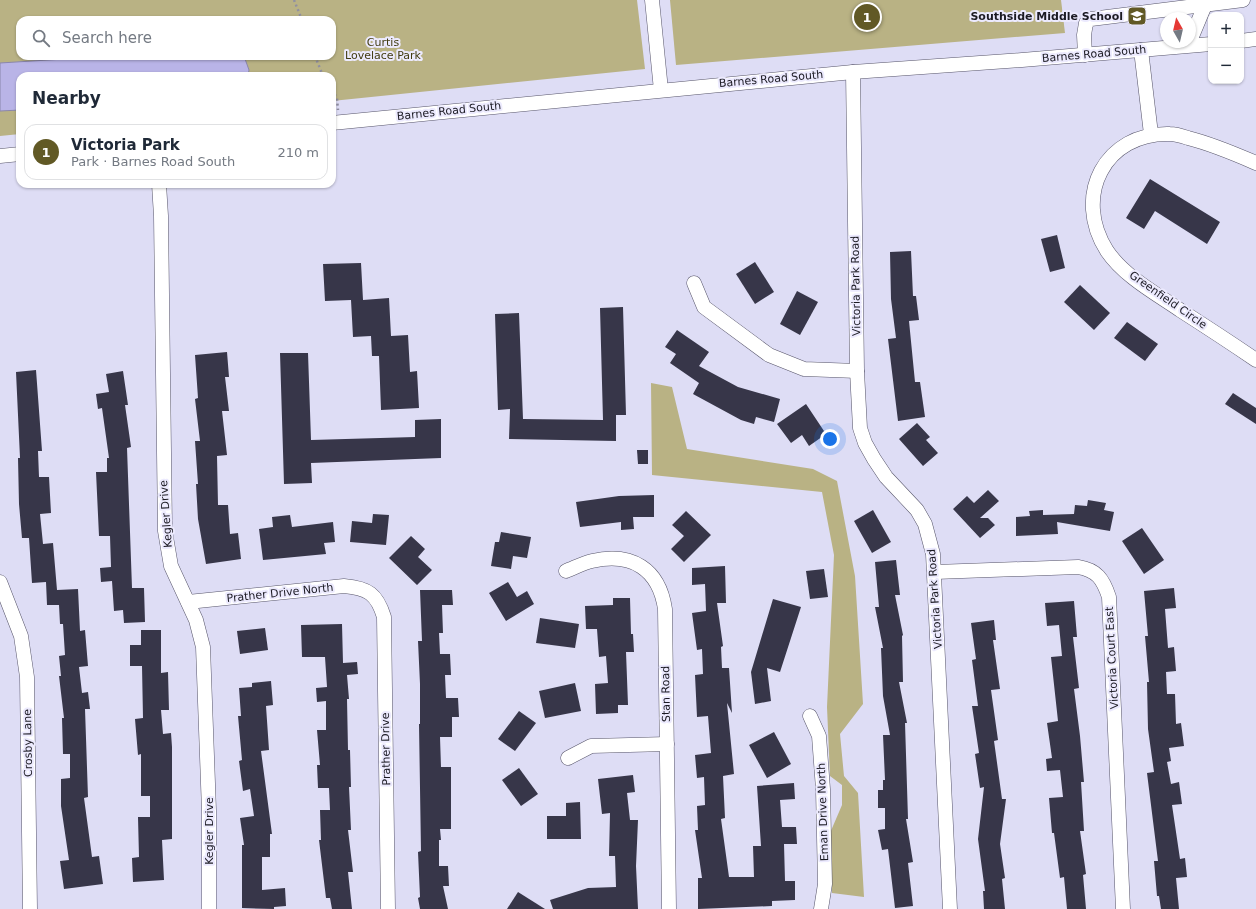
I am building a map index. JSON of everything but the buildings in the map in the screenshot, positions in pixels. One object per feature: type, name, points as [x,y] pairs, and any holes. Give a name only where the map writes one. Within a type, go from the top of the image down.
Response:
[{"type":"street","points":[[652,0],[661,90]]},
{"type":"street","points":[[1085,55],[1084,35],[1086,23],[1091,19],[1243,0]]},
{"type":"street","points":[[1196,26],[1205,5]]},
{"type":"street","points":[[1244,41],[1256,39]]},
{"type":"street","name":"Barnes Road South","points":[[1196,43],[1208,44]]},
{"type":"street","name":"Barnes Road South","points":[[336,123],[853,72],[1085,55],[1160,47]]},
{"type":"street","points":[[1141,50],[1151,134],[1172,134],[1213,144],[1256,163]]},
{"type":"street","name":"Victoria Park Road","points":[[853,72],[857,371],[860,428],[865,443],[886,477],[917,510],[925,524],[933,554],[950,909]]},
{"type":"street","name":"Greenfield Circle","points":[[1151,134],[1140,137],[1116,154],[1104,167],[1096,180],[1092,192],[1092,205],[1098,235],[1108,252],[1130,274],[1152,291],[1256,360]]},
{"type":"street","points":[[0,156],[16,154]]},
{"type":"street","name":"Kegler Drive","points":[[159,188],[161,216],[165,531],[172,566],[196,620],[203,647],[206,671],[209,909]]},
{"type":"street","points":[[694,283],[704,307],[769,355],[804,369],[857,371]]},
{"type":"street","name":"Stan Road","points":[[566,571],[591,561],[614,559],[632,562],[646,569],[655,579],[662,593],[665,609],[669,909]]},
{"type":"street","name":"Victoria Court East","points":[[935,572],[1078,567],[1089,569],[1098,575],[1104,582],[1109,597],[1123,909]]},
{"type":"street","name":"Crosby Lane","points":[[0,582],[21,636],[26,670],[30,909]]},
{"type":"street","name":"Prather Drive North","points":[[188,602],[344,586],[358,587],[370,593]]},
{"type":"street","name":"Prather Drive","points":[[370,593],[380,603],[384,617],[388,909]]},
{"type":"street","name":"Eman Drive North","points":[[810,716],[819,736],[823,789],[826,884],[825,896],[821,909]]},
{"type":"street","points":[[568,758],[591,746],[667,744]]},
{"type":"path","points":[[294,0],[300,16]]},
{"type":"path","points":[[316,60],[321,72]]},
{"type":"green space","name":"Curtis Lovelace Park","points":[[0,0],[637,0],[645,69],[336,101],[336,72],[16,72],[16,134],[0,136]]},
{"type":"green space","points":[[670,0],[1061,0],[1065,33],[676,65]]},
{"type":"green space","points":[[651,383],[672,387],[687,449],[813,469],[837,481],[855,576],[863,704],[840,734],[844,776],[858,793],[864,897],[832,893],[830,833],[842,805],[842,785],[830,776],[827,707],[834,555],[822,492],[652,475]]},
{"type":"shaded area","points":[[48,60],[245,60],[249,70],[249,72],[16,72],[16,110],[0,111],[0,63]]},
{"type":"place","name":"Southside Middle School","points":[[1137,16]]},
{"type":"place","name":"Victoria Park","points":[[867,17]]}]
